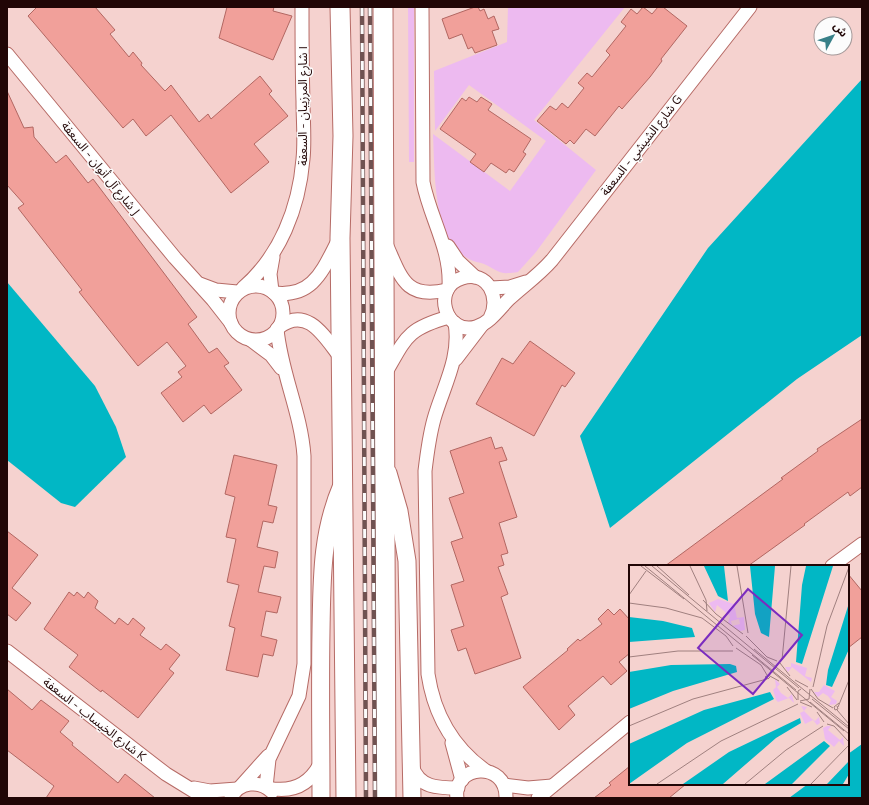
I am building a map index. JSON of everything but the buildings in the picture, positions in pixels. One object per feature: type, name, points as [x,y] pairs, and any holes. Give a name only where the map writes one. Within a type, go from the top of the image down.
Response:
[{"type":"main road","points":[[340,7],[343,158],[340,238],[346,798]]},
{"type":"main road","points":[[383,7],[386,798]]},
{"type":"street","name":"شارع المرزيبان - السعفة I","points":[[273,292],[270,274],[276,250],[292,212],[297,194],[303,158],[302,7]]},
{"type":"street","points":[[422,7],[424,182],[430,209],[440,234],[449,265],[448,288],[444,304],[452,320],[457,343],[454,362],[430,436],[425,478],[428,674],[432,698],[457,756],[459,789]]},
{"type":"street","name":"شارع الشيشي - السعفة G","points":[[454,362],[467,342],[486,321],[552,260],[750,7]]},
{"type":"street","name":"شارع آل أنوان - السعفة J","points":[[7,54],[175,258],[218,306],[230,323]]},
{"type":"street","points":[[440,234],[458,262],[475,277]]},
{"type":"street","points":[[285,377],[272,355],[235,331],[230,323],[229,306],[240,290],[258,286],[273,292],[293,293],[310,286],[322,272],[340,238]]},
{"type":"street","points":[[384,238],[399,272],[408,285],[414,290],[430,294],[448,288],[463,277],[475,277],[481,279],[491,288],[495,300],[493,312],[486,321],[469,328],[452,320],[428,323],[413,332],[406,338],[384,376]]},
{"type":"street","name":"شارع المرزيبان - السعفة I","points":[[240,290],[258,274],[276,250]]},
{"type":"street","name":"شارع آل أنوان - السعفة J","points":[[195,281],[216,290],[240,290]]},
{"type":"street","name":"شارع الشيشي - السعفة G","points":[[491,288],[510,287],[530,281]]},
{"type":"street","points":[[271,791],[267,768],[273,750],[299,696],[304,664],[304,456],[300,426],[285,377],[280,353],[278,328],[283,313],[282,305],[273,292]]},
{"type":"street","points":[[251,340],[266,338],[286,321],[294,319],[303,320],[311,323],[341,358]]},
{"type":"street","points":[[385,464],[399,512],[407,561],[412,798]]},
{"type":"street","points":[[321,798],[322,563],[327,530],[343,483]]},
{"type":"street","points":[[833,565],[862,544]]},
{"type":"street","name":"شارع الخيساب - السعفة K","points":[[7,651],[162,771],[205,798]]},
{"type":"street","points":[[538,798],[629,723]]},
{"type":"street","points":[[448,733],[464,754],[486,771],[499,778],[504,785],[506,798]]},
{"type":"street","points":[[236,791],[273,750]]},
{"type":"street","name":"شارع الخيساب - السعفة K","points":[[184,785],[210,791],[236,791],[254,783],[271,791],[287,790],[300,786],[311,778],[321,762]]},
{"type":"street","points":[[412,765],[417,776],[426,785],[438,788],[459,789]]},
{"type":"street","points":[[459,789],[473,772],[486,771]]},
{"type":"street","points":[[504,785],[528,788],[552,786]]},
{"type":"shaded area","points":[[408,7],[414,7],[414,162],[409,162]]},
{"type":"shaded area","points":[[508,7],[625,7],[534,120],[596,170],[536,252],[518,272],[503,273],[469,259],[457,249],[448,236],[438,203],[434,166],[433,134],[510,191],[546,141],[469,85],[435,131],[434,71],[507,42]]},
{"type":"water","points":[[862,79],[862,335],[797,379],[610,528],[580,436],[708,248]]},
{"type":"water","points":[[7,282],[95,386],[116,427],[126,457],[75,507],[61,503],[7,460]]},
{"type":"water","points":[[862,744],[862,798],[789,798],[807,785],[849,785],[849,753]]},
{"type":"railway","points":[[362,7],[366,798]]},
{"type":"railway","points":[[370,7],[375,798]]}]
